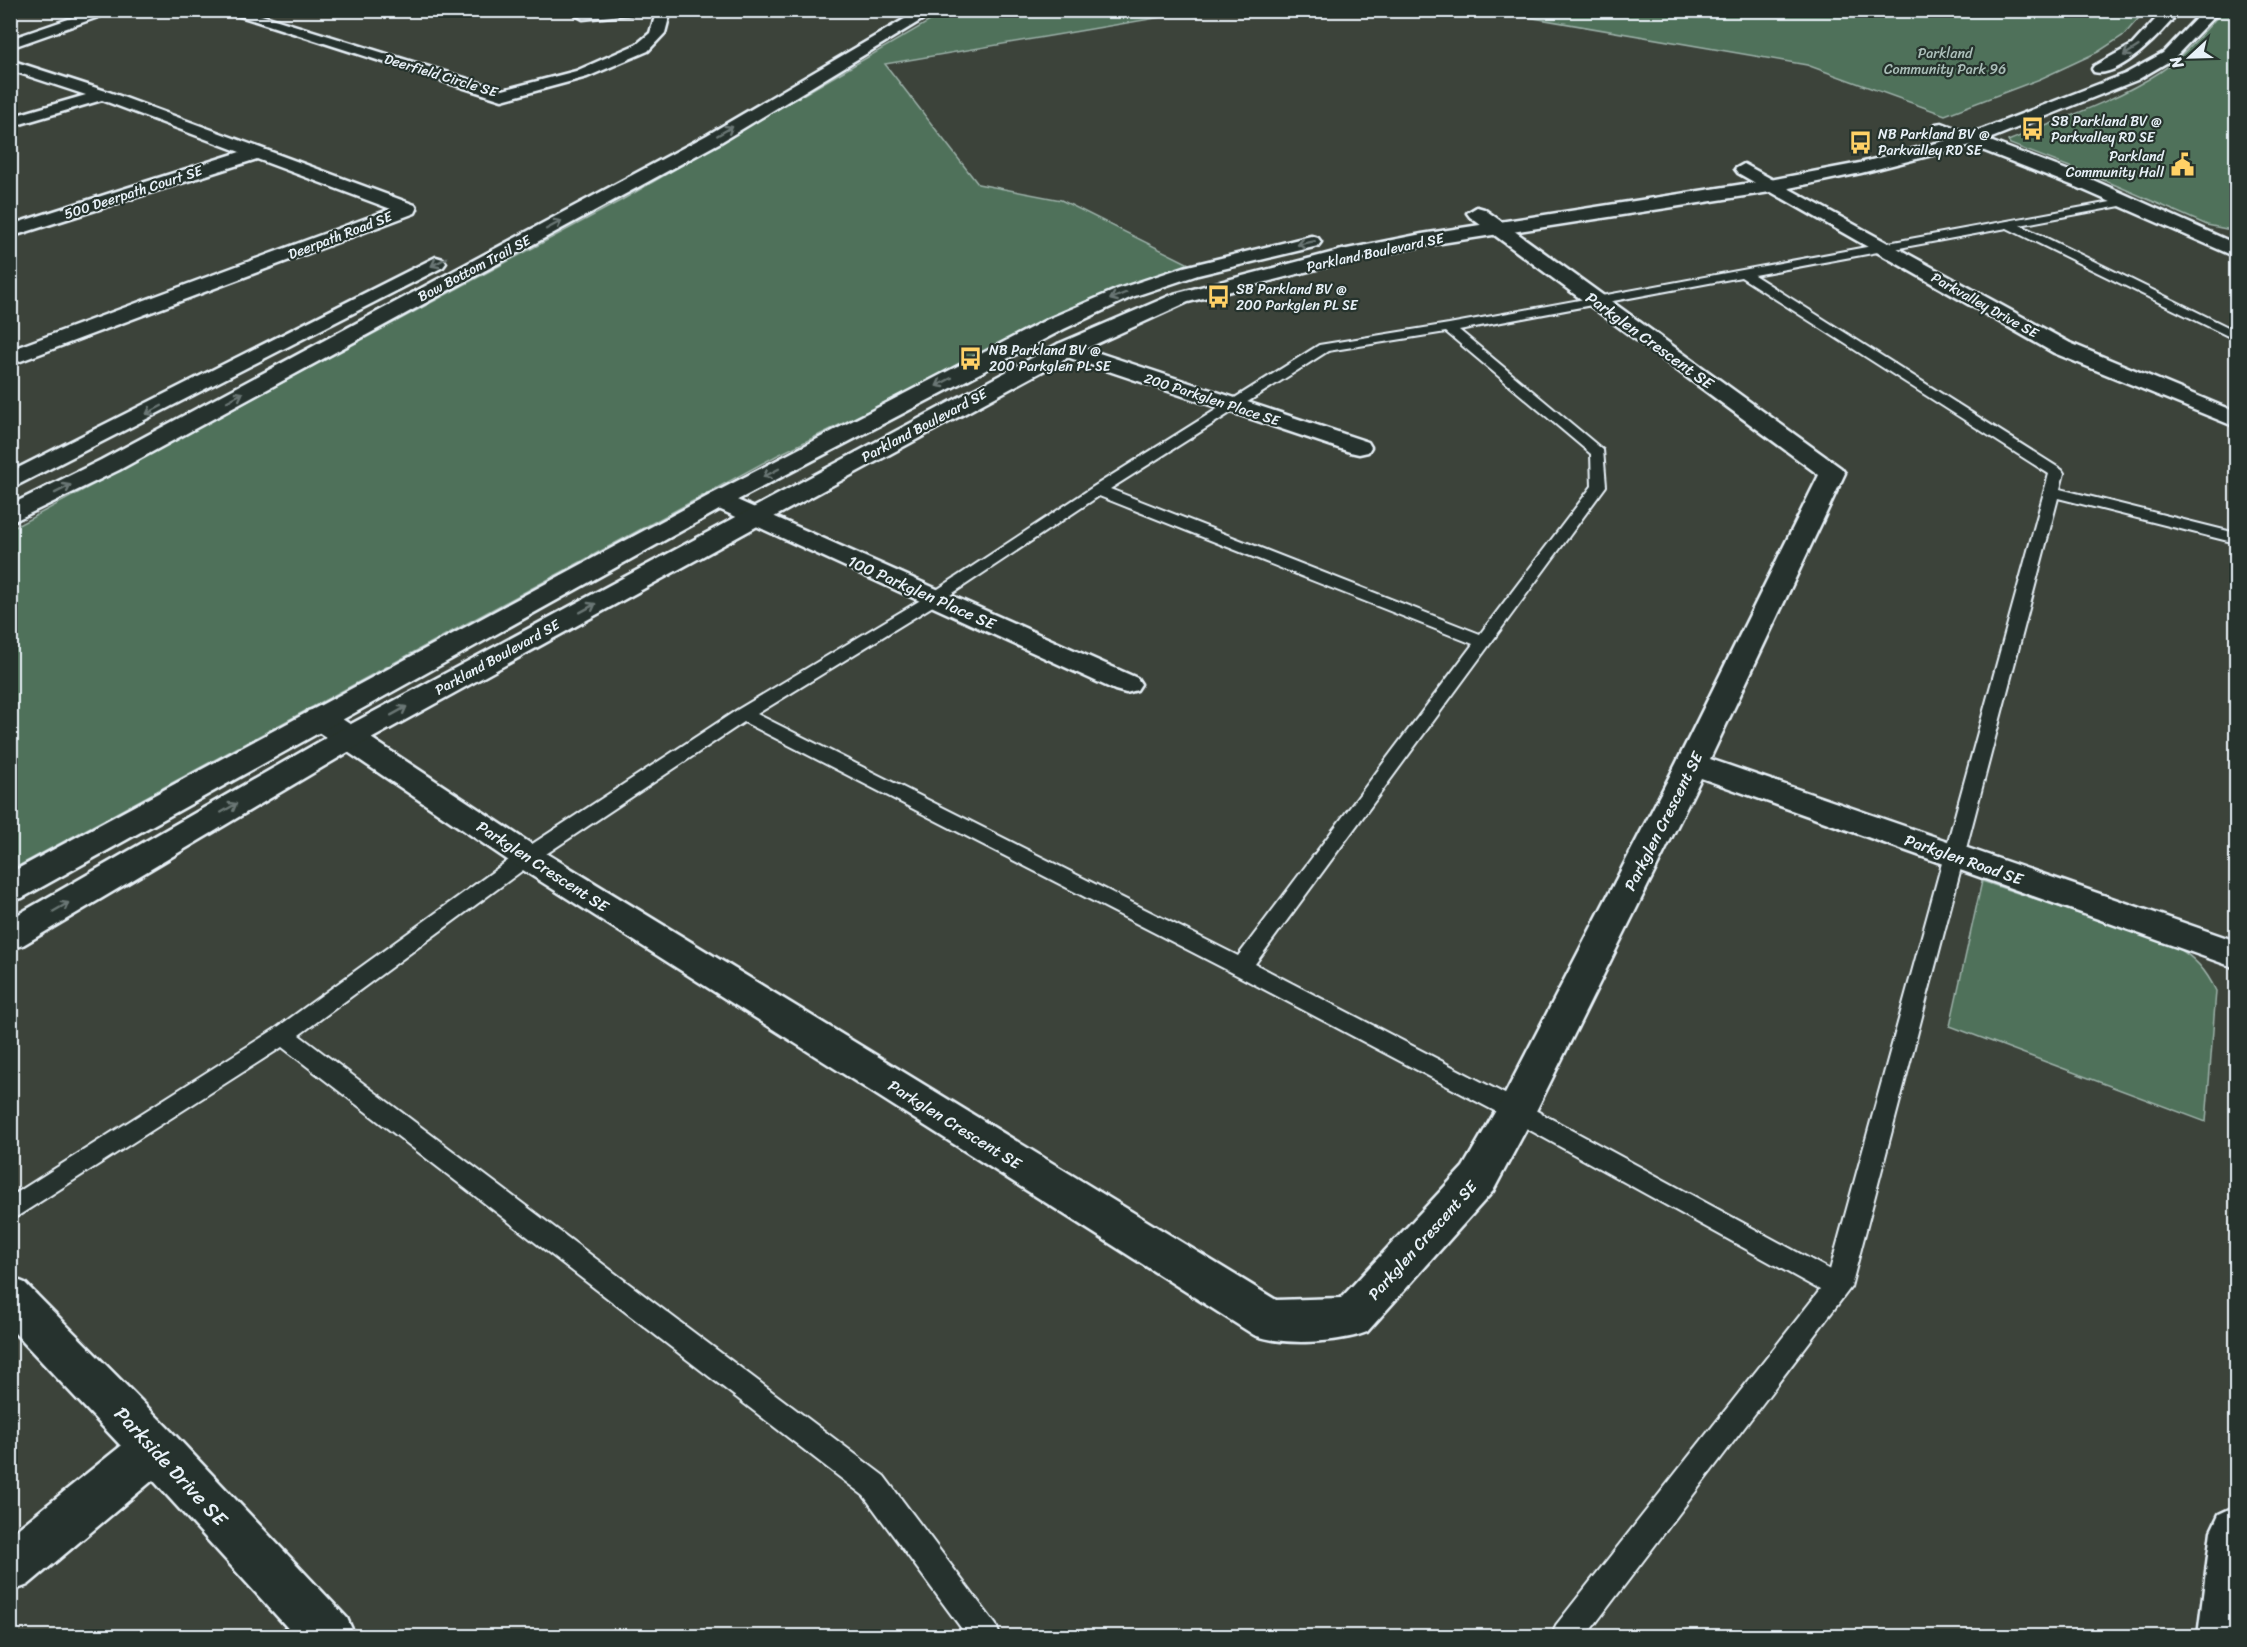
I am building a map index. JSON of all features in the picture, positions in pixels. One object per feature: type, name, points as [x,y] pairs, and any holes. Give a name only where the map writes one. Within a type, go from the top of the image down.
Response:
[{"type":"street","points":[[10,44],[111,10]]},
{"type":"street","name":"Deerfield Circle SE","points":[[228,10],[502,94],[519,94],[598,69],[652,41],[664,21],[664,10]]},
{"type":"street","points":[[583,15],[631,10]]},
{"type":"street","points":[[832,46],[894,10]]},
{"type":"street","name":"Bow Bottom Trail SE","points":[[10,515],[110,465],[713,139],[932,10]]},
{"type":"street","points":[[2084,77],[2137,48],[2173,10]]},
{"type":"street","name":"Parkland Boulevard SE","points":[[10,889],[718,500],[1045,329],[1125,293],[1191,271],[1262,253],[1488,220],[1770,186],[1861,168],[1959,129],[2131,77],[2168,56],[2213,10]]},
{"type":"street","name":"Deerpath Road SE","points":[[10,65],[103,95],[408,209],[10,358]]},
{"type":"street","points":[[2047,92],[2066,85]]},
{"type":"street","points":[[10,122],[103,95]]},
{"type":"street","points":[[1959,129],[2236,250]]},
{"type":"street","name":"Parkland Boulevard SE","points":[[10,936],[349,738],[754,517],[1066,349],[1180,298],[1488,220],[1959,129]]},
{"type":"street","name":"500 Deerpath Court SE","points":[[10,231],[256,153]]},
{"type":"street","name":"Parkvalley Drive SE","points":[[1744,169],[1770,186],[2062,348],[2236,420]]},
{"type":"street","name":"Parkglen Crescent SE","points":[[319,718],[527,857],[1270,1321],[1351,1318],[1478,1179],[1516,1111],[1692,764],[1832,473],[1488,220]]},
{"type":"street","name":"Bow Bottom Trail SE","points":[[10,483],[457,252]]},
{"type":"street","name":"200 Parkglen Place SE","points":[[1066,349],[1359,447]]},
{"type":"street","name":"100 Parkglen Place SE","points":[[718,500],[1126,684]]},
{"type":"street","name":"Parkglen Road SE","points":[[1692,764],[2236,955]]},
{"type":"street","name":"Parkside Drive SE","points":[[10,1297],[155,1448],[329,1636]]},
{"type":"street","points":[[10,1567],[155,1448]]},
{"type":"street","points":[[2224,1636],[2236,1531]]},
{"type":"lane","points":[[10,1210],[283,1035],[527,857],[743,714],[935,598],[1098,490],[1234,407],[1324,348],[1449,328],[1877,246],[2010,225],[2127,202]]},
{"type":"lane","points":[[2010,225],[2236,336]]},
{"type":"lane","points":[[1567,1636],[1838,1287],[1956,856],[2057,473],[1743,273]]},
{"type":"lane","points":[[1241,967],[1599,486],[1598,453],[1449,328]]},
{"type":"lane","points":[[1098,490],[1484,642]]},
{"type":"lane","points":[[2053,492],[2236,538]]},
{"type":"lane","points":[[743,714],[1241,967],[1516,1111],[1838,1287]]},
{"type":"lane","points":[[283,1035],[874,1486],[985,1636]]},
{"type":"green space","name":"Parkland Community Park 96","points":[[2145,10],[2124,35],[2098,52],[2040,79],[1945,115],[1807,65],[1493,11]]},
{"type":"green space","points":[[947,11],[1197,11],[885,64],[978,184],[1061,200],[1191,265],[1058,318],[776,456],[11,870],[11,529],[620,201]]},
{"type":"green space","points":[[2223,11],[2236,11],[2236,231],[2207,225],[2106,181],[2010,144],[2008,141],[2086,110],[2142,83],[2177,59]]},
{"type":"green space","points":[[1982,881],[2175,946],[2199,965],[2216,991],[2206,1122],[1950,1026]]},
{"type":"place","name":"SB Parkland BV @ Parkvalley RD SE","points":[[2033,129]]},
{"type":"place","name":"NB Parkland BV @ Parkvalley RD SE","points":[[1860,142]]},
{"type":"place","name":"Parkland Community Hall","points":[[2182,164]]},
{"type":"place","name":"SB Parkland BV @ 200 Parkglen PL SE","points":[[1218,297]]},
{"type":"place","name":"NB Parkland BV @ 200 Parkglen PL SE","points":[[971,358]]}]
